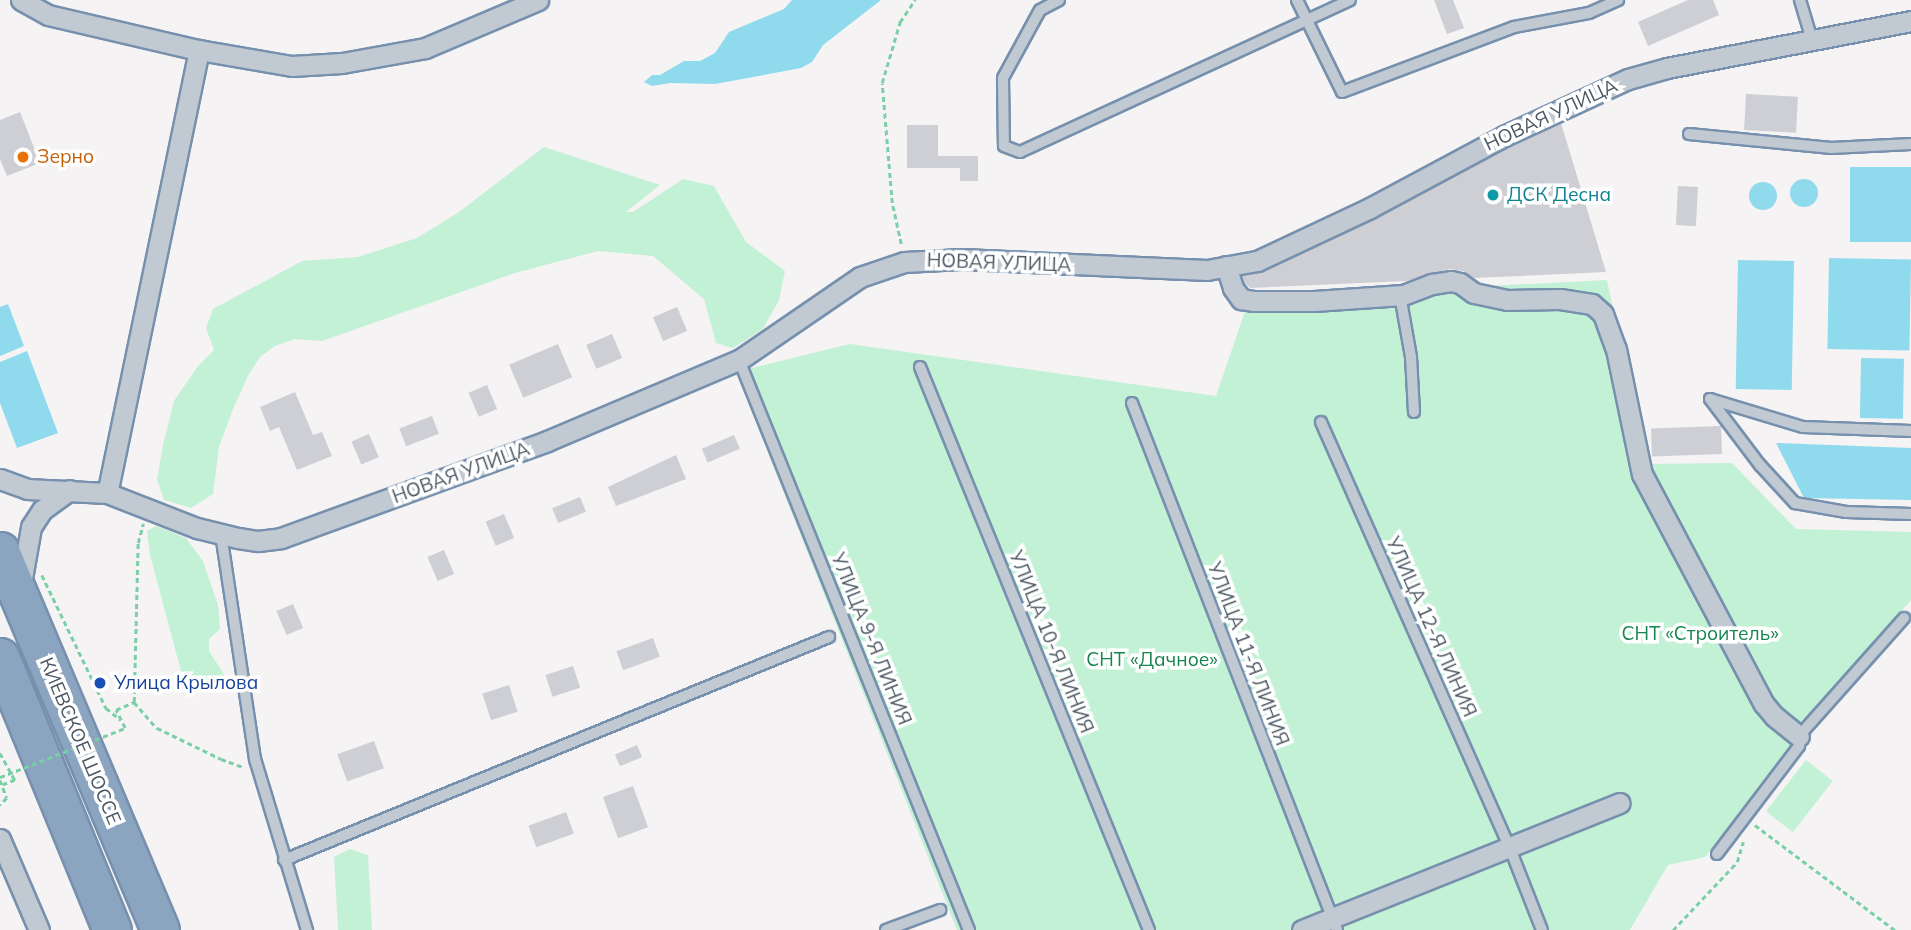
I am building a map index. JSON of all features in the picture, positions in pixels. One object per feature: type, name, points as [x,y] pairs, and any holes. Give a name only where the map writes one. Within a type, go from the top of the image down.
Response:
[{"type":"highway","name":"КИЕВСКОЕ ШОССЕ","points":[[0,551],[160,930]]},
{"type":"highway","points":[[0,657],[112,930]]},
{"type":"street","points":[[21,0],[48,15],[199,50],[292,66],[342,63],[425,48],[538,0]]},
{"type":"street","name":"НОВАЯ УЛИЦА","points":[[0,479],[27,489],[71,489],[107,493],[221,534],[257,541],[300,532],[547,441],[740,360],[860,277],[904,262],[962,259],[1207,270],[1257,261],[1370,208],[1515,130],[1628,79],[1667,68],[1911,21]]},
{"type":"street","points":[[107,493],[199,50]]},
{"type":"street","points":[[1226,266],[1233,288],[1241,299],[1253,301],[1314,301],[1400,295],[1451,281],[1460,283],[1474,293],[1507,299],[1579,301],[1591,304],[1603,314],[1616,349],[1642,474],[1765,704],[1774,716],[1799,737]]},
{"type":"street","points":[[23,608],[22,572],[31,527],[42,510],[71,489]]},
{"type":"street","points":[[1301,930],[1335,924],[1509,846],[1620,803]]},
{"type":"street","points":[[0,839],[39,930]]},
{"type":"street","points":[[90,876],[91,930]]},
{"type":"lane","points":[[1059,0],[1040,10],[1003,78],[1004,146],[1020,152],[1350,0]]},
{"type":"lane","points":[[1297,0],[1342,92],[1514,27],[1589,13],[1618,0]]},
{"type":"lane","points":[[1800,0],[1812,41]]},
{"type":"lane","points":[[1689,134],[1831,148],[1911,144]]},
{"type":"lane","points":[[1400,295],[1410,357],[1414,412]]},
{"type":"lane","name":"УЛИЦА 9-Я ЛИНИЯ","points":[[740,360],[969,930]]},
{"type":"lane","name":"УЛИЦА 10-Я ЛИНИЯ","points":[[920,367],[1149,930]]},
{"type":"lane","points":[[1911,431],[1803,427],[1710,399],[1760,465],[1795,503],[1846,512],[1911,514]]},
{"type":"lane","name":"УЛИЦА 11-Я ЛИНИЯ","points":[[1132,403],[1335,924]]},
{"type":"lane","name":"УЛИЦА 12-Я ЛИНИЯ","points":[[1321,422],[1509,846],[1542,930]]},
{"type":"lane","points":[[221,534],[234,633],[258,771],[307,930]]},
{"type":"lane","points":[[1717,855],[1799,746],[1799,737],[1904,618]]},
{"type":"lane","points":[[284,860],[829,637]]},
{"type":"lane","points":[[886,930],[940,910]]},
{"type":"path","points":[[904,262],[892,204],[882,83],[900,22],[915,0]]},
{"type":"path","points":[[148,509],[138,543],[134,702],[157,728],[221,760],[258,771]]},
{"type":"path","points":[[40,570],[106,708],[111,715],[121,720]]},
{"type":"path","points":[[0,805],[7,798],[0,779],[125,728],[117,710],[134,702]]},
{"type":"path","points":[[0,754],[15,780],[2,785]]},
{"type":"path","points":[[1673,930],[1737,862],[1745,838],[1744,818]]},
{"type":"path","points":[[1744,818],[1810,864],[1895,930]]},
{"type":"green space","points":[[544,147],[660,185],[626,212],[633,212],[683,179],[714,186],[746,242],[785,271],[779,300],[763,329],[733,348],[716,343],[704,299],[653,256],[598,251],[515,273],[322,341],[294,339],[275,346],[260,357],[233,409],[219,447],[213,494],[191,508],[164,500],[157,479],[174,401],[198,366],[214,350],[206,328],[213,309],[302,261],[358,257],[417,238],[459,212]]},
{"type":"green space","name":"СНТ «Дачное»","points":[[1607,280],[1646,464],[1732,463],[1796,529],[1911,532],[1911,600],[1853,667],[1705,857],[1668,865],[1630,930],[957,930],[736,372],[850,344],[1216,396],[1252,291],[1369,292]]},
{"type":"green space","points":[[156,526],[186,538],[203,561],[218,605],[220,629],[209,639],[209,651],[232,687],[201,684],[181,671],[150,555],[147,531]]},
{"type":"green space","points":[[1806,760],[1833,781],[1793,832],[1766,811]]},
{"type":"green space","points":[[350,849],[368,855],[372,930],[338,930],[334,857]]},
{"type":"water","points":[[792,0],[881,0],[823,45],[812,62],[801,68],[715,84],[670,83],[652,86],[644,82],[652,75],[660,75],[684,61],[700,61],[715,53],[729,32],[784,9]]},
{"type":"water","points":[[1850,167],[1911,167],[1911,242],[1850,242]]},
{"type":"water","points":[[1804,179],[1814,183],[1818,193],[1814,203],[1804,207],[1794,203],[1790,193],[1794,183]]},
{"type":"water","points":[[1763,182],[1773,186],[1777,196],[1773,206],[1763,210],[1753,206],[1749,196],[1753,186]]},
{"type":"water","points":[[1829,258],[1911,259],[1909,350],[1827,349]]},
{"type":"water","points":[[1738,260],[1794,261],[1792,390],[1736,389]]},
{"type":"water","points":[[8,304],[24,346],[0,356],[0,307]]},
{"type":"water","points":[[27,351],[58,433],[17,448],[0,403],[0,362]]},
{"type":"water","points":[[1861,358],[1904,359],[1903,419],[1860,418]]},
{"type":"water","points":[[1776,443],[1911,448],[1911,500],[1804,498]]},
{"type":"building","points":[[1434,0],[1453,0],[1464,28],[1447,34]]},
{"type":"building","points":[[1688,0],[1713,0],[1719,15],[1648,46],[1638,22]]},
{"type":"building","points":[[1746,94],[1798,97],[1796,133],[1744,130]]},
{"type":"building","points":[[20,112],[40,163],[7,176],[0,159],[0,120]]},
{"type":"building","name":"ДСК Десна","points":[[1561,123],[1606,272],[1474,278],[1463,271],[1450,269],[1406,281],[1250,288],[1244,282],[1242,276],[1262,272],[1375,219],[1509,147]]},
{"type":"building","points":[[907,125],[938,125],[938,156],[978,156],[978,181],[960,181],[960,168],[907,168]]},
{"type":"building","points":[[1678,186],[1698,187],[1696,226],[1676,225]]},
{"type":"building","points":[[677,307],[687,331],[663,341],[653,317]]},
{"type":"building","points":[[612,334],[622,358],[596,369],[586,345]]},
{"type":"building","points":[[558,344],[572,377],[523,398],[509,365]]},
{"type":"building","points":[[487,385],[497,409],[479,417],[469,393]]},
{"type":"building","points":[[295,392],[313,435],[322,432],[332,456],[297,470],[279,427],[270,431],[260,407]]},
{"type":"building","points":[[432,416],[439,434],[406,446],[399,429]]},
{"type":"building","points":[[1721,426],[1722,454],[1652,456],[1651,428]]},
{"type":"building","points":[[369,434],[379,457],[361,464],[352,441]]},
{"type":"building","points":[[734,435],[740,449],[708,462],[702,449]]},
{"type":"building","points":[[676,455],[686,479],[616,506],[608,487]]},
{"type":"building","points":[[580,497],[586,512],[558,523],[552,508]]},
{"type":"building","points":[[504,514],[514,538],[496,546],[486,522]]},
{"type":"building","points":[[444,550],[454,574],[438,581],[427,557]]},
{"type":"building","points":[[293,604],[303,628],[287,635],[276,611]]},
{"type":"building","points":[[653,638],[660,657],[623,670],[616,651]]},
{"type":"building","points":[[573,666],[580,688],[553,697],[545,675]]},
{"type":"building","points":[[509,685],[518,712],[491,720],[482,694]]},
{"type":"building","points":[[374,741],[384,768],[347,782],[337,754]]},
{"type":"building","points":[[637,745],[642,757],[620,766],[615,754]]},
{"type":"building","points":[[633,786],[648,827],[618,838],[603,797]]},
{"type":"building","points":[[566,812],[574,834],[536,847],[528,826]]},
{"type":"place","name":"Зерно","points":[[23,157]]},
{"type":"place","name":"ДСК Десна","points":[[1493,195]]},
{"type":"place","name":"Улица Крылова","points":[[100,683]]},
{"type":"park label","name":"СНТ «Строитель»","points":[[1700,634]]}]
